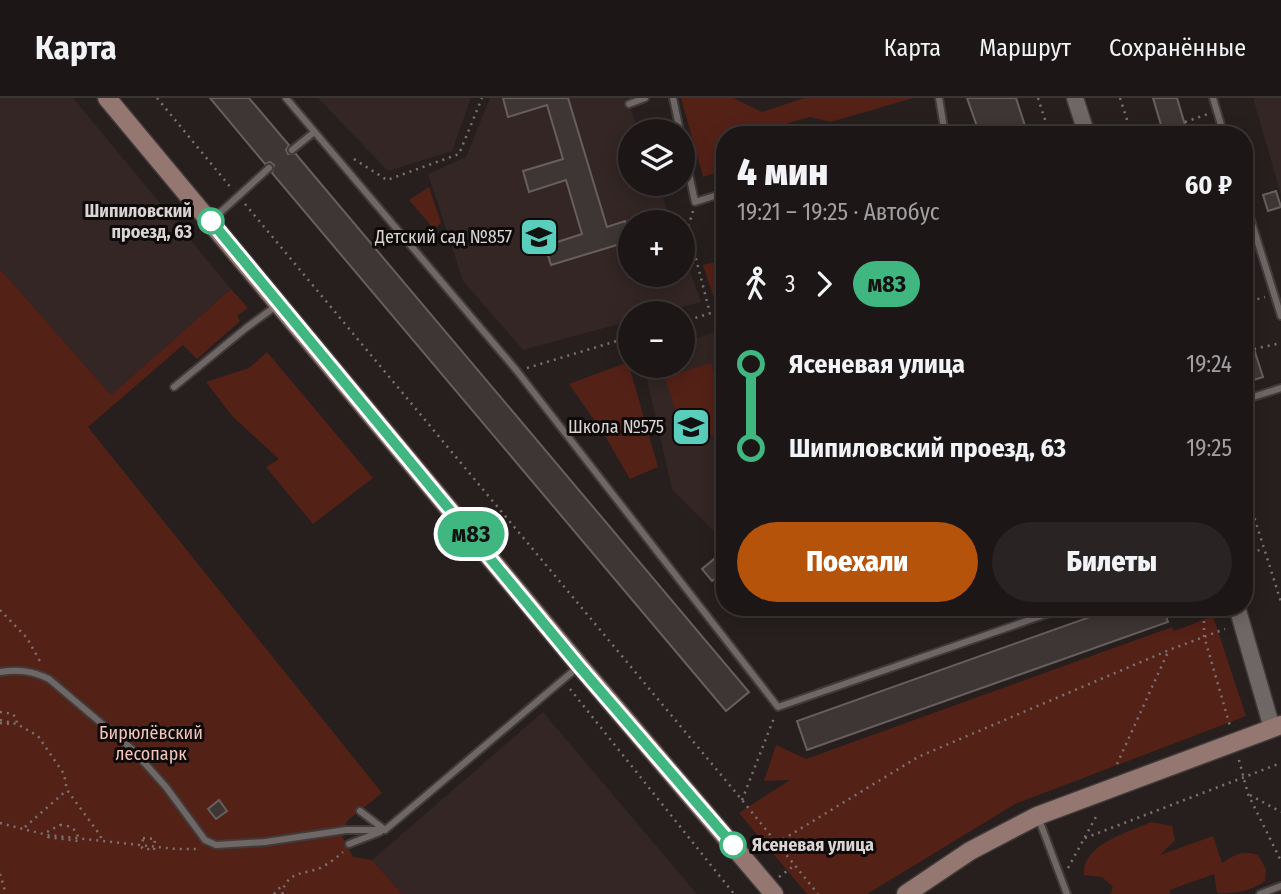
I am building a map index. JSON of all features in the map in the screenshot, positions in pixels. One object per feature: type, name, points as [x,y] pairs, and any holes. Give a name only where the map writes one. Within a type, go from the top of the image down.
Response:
[{"type":"main road","points":[[107,98],[579,666],[775,887]]},
{"type":"main road","points":[[906,894],[970,851],[1037,816],[1276,726]]},
{"type":"street","points":[[1075,98],[1084,126]]},
{"type":"street","points":[[1240,616],[1276,726]]},
{"type":"lane","points":[[286,98],[517,371],[778,707],[1041,616]]},
{"type":"lane","points":[[629,104],[646,98]]},
{"type":"lane","points":[[673,98],[677,119]]},
{"type":"lane","points":[[939,98],[944,126]]},
{"type":"lane","points":[[1213,98],[1221,126]]},
{"type":"lane","points":[[292,150],[313,133]]},
{"type":"lane","points":[[211,221],[269,169]]},
{"type":"lane","points":[[694,196],[695,202],[716,195]]},
{"type":"lane","points":[[1253,227],[1281,316]]},
{"type":"lane","points":[[174,387],[280,303]]},
{"type":"lane","points":[[1253,397],[1281,388]]},
{"type":"lane","points":[[349,844],[385,830],[579,666]]},
{"type":"lane","points":[[0,672],[33,672],[49,679],[133,750],[166,787],[205,840],[216,845],[265,842],[346,830],[385,830]]},
{"type":"lane","points":[[360,811],[385,830]]},
{"type":"lane","points":[[1037,816],[1067,894]]},
{"type":"lane","points":[[1260,894],[1281,886]]},
{"type":"path","points":[[157,98],[818,894]]},
{"type":"path","points":[[345,153],[387,180],[459,154],[482,98]]},
{"type":"path","points":[[1038,98],[1047,126]]},
{"type":"path","points":[[1120,98],[1129,126]]},
{"type":"path","points":[[1185,122],[1217,112]]},
{"type":"path","points":[[695,202],[688,228],[710,313]]},
{"type":"path","points":[[1253,300],[1274,294]]},
{"type":"path","points":[[695,317],[716,311]]},
{"type":"path","points":[[517,371],[618,341]]},
{"type":"path","points":[[1254,349],[1281,343]]},
{"type":"path","points":[[1253,514],[1281,602]]},
{"type":"path","points":[[1253,552],[1264,549]]},
{"type":"path","points":[[0,610],[27,638],[49,679]]},
{"type":"path","points":[[1204,616],[1205,636],[1248,794],[1281,861]]},
{"type":"path","points":[[777,843],[918,757],[1169,650],[1225,629]]},
{"type":"path","points":[[1117,764],[1169,650]]},
{"type":"path","points":[[562,680],[734,894]]},
{"type":"path","points":[[742,800],[778,707]]},
{"type":"path","points":[[0,712],[13,714],[17,724]]},
{"type":"path","points":[[0,722],[29,729],[47,747],[64,774],[67,790],[103,842]]},
{"type":"path","points":[[47,747],[51,744]]},
{"type":"path","points":[[1085,838],[1281,763]]},
{"type":"path","points":[[24,828],[67,790]]},
{"type":"path","points":[[1248,794],[1281,811]]},
{"type":"path","points":[[1062,880],[1097,816]]},
{"type":"path","points":[[0,823],[47,835],[142,846],[198,849],[216,845]]},
{"type":"path","points":[[47,835],[51,828],[66,825],[75,830],[78,838]]},
{"type":"path","points":[[142,846],[143,838],[155,839],[154,847]]},
{"type":"path","points":[[274,894],[293,875],[323,867],[344,852],[349,844]]},
{"type":"path","points":[[775,887],[794,865]]},
{"type":"path","points":[[0,874],[6,894]]},
{"type":"path","points":[[283,894],[285,881]]},
{"type":"shaded area","points":[[0,98],[73,98],[231,289],[111,395],[0,269]]},
{"type":"shaded area","points":[[318,98],[471,98],[452,151],[388,171]]},
{"type":"shaded area","name":"Детский сад №857","points":[[490,98],[626,98],[634,119],[618,119],[618,196],[662,196],[668,210],[618,210],[618,287],[695,285],[701,302],[618,301],[618,324],[523,350],[463,281],[428,174],[466,157]]},
{"type":"shaded area","points":[[1253,98],[1281,98],[1281,195]]},
{"type":"shaded area","name":"Школа №575","points":[[716,331],[716,534],[672,489],[647,378],[695,378],[695,339]]},
{"type":"shaded area","points":[[543,712],[697,894],[402,894],[372,860]]},
{"type":"green space","points":[[681,98],[733,98],[762,112],[804,98],[913,98],[831,122],[810,117],[779,126],[716,126],[716,173],[703,177],[695,148],[695,119],[687,119]]},
{"type":"green space","points":[[429,187],[441,223],[434,229],[409,200]]},
{"type":"green space","points":[[716,261],[716,304],[703,265]]},
{"type":"green space","name":"Бирюлёвский лесопарк","points":[[0,269],[111,395],[231,289],[248,308],[237,316],[240,321],[197,359],[183,345],[88,427],[382,793],[347,821],[342,836],[353,857],[372,860],[402,894],[0,894]]},
{"type":"green space","points":[[267,352],[373,478],[313,524],[266,467],[279,459],[233,417],[206,382],[249,368]]},
{"type":"green space","points":[[711,363],[716,380],[716,434],[686,443],[665,378],[695,378],[695,368]]},
{"type":"green space","points":[[618,366],[618,378],[633,378],[658,467],[630,479],[604,434],[569,384]]},
{"type":"green space","points":[[1213,616],[1246,716],[1015,804],[867,894],[807,894],[739,813],[790,780],[764,781],[776,745],[806,759],[1172,627],[1174,631]]},
{"type":"green space","points":[[1151,822],[1172,826],[1175,840],[1160,855],[1213,836],[1222,863],[1239,854],[1258,855],[1266,869],[1265,881],[1242,891],[1217,893],[1214,874],[1170,890],[1170,894],[1110,894],[1113,887],[1102,877],[1084,875],[1085,864],[1099,847]]},
{"type":"building","points":[[210,98],[249,98],[289,145],[286,150],[288,154],[296,154],[749,692],[726,711],[272,173],[274,165],[270,162],[265,164]]},
{"type":"building","points":[[503,98],[568,98],[607,227],[618,223],[618,245],[551,265],[545,246],[582,234],[566,180],[529,192],[523,171],[563,159],[547,105],[508,117]]},
{"type":"building","points":[[967,98],[1016,98],[1025,126],[977,126]]},
{"type":"building","points":[[1153,98],[1177,98],[1185,126],[1161,126]]},
{"type":"building","points":[[1276,191],[1281,207],[1268,211],[1263,195]]},
{"type":"building","points":[[1253,346],[1263,377],[1253,380]]},
{"type":"building","points":[[714,559],[716,578],[712,581],[702,569]]},
{"type":"building","points":[[1093,616],[1166,616],[1168,622],[807,750],[797,721]]},
{"type":"building","points":[[219,800],[227,811],[216,819],[208,809]]},
{"type":"bus line","name":"м83","points":[[211,221],[579,666],[733,845]]},
{"type":"place","name":"Шипиловский проезд, 63","points":[[211,221]]},
{"type":"place","name":"Детский сад №857","points":[[539,237]]},
{"type":"place","name":"Школа №575","points":[[691,427]]},
{"type":"place","name":"Ясеневая улица","points":[[733,845]]}]
